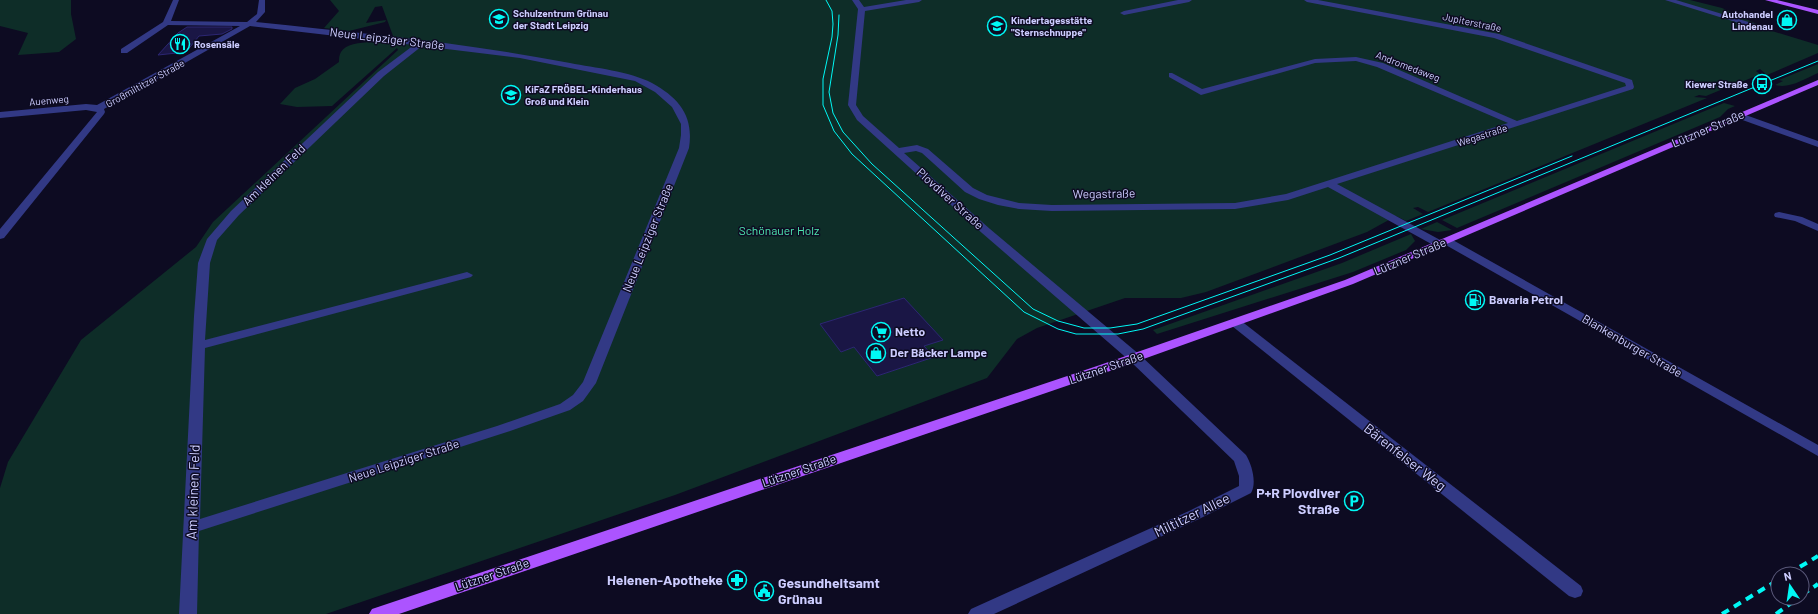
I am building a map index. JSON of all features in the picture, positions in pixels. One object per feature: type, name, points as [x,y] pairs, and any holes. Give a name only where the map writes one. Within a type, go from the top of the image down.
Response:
[{"type":"main road","points":[[1768,0],[1818,12]]},
{"type":"main road","points":[[1792,0],[1818,6]]},
{"type":"main road","name":"Lützner Straße","points":[[378,614],[1135,358],[1355,280],[1818,82]]},
{"type":"street","points":[[124,51],[166,23],[176,0]]},
{"type":"street","name":"Großmiltitzer Straße","points":[[0,236],[101,112],[100,108],[249,24],[262,14],[262,0]]},
{"type":"street","points":[[855,0],[862,9],[919,0]]},
{"type":"street","points":[[1164,0],[1173,4]]},
{"type":"street","points":[[1124,13],[1189,0]]},
{"type":"street","name":"Jupiterstraße","points":[[1307,0],[1496,36],[1629,82]]},
{"type":"street","points":[[1668,0],[1761,27]]},
{"type":"street","name":"Plovdiver Straße","points":[[862,9],[852,105],[860,118],[1100,330],[1135,358]]},
{"type":"street","name":"Neue Leipziger Straße","points":[[166,23],[249,24],[421,43],[520,56],[637,79],[652,86],[668,98],[678,108],[684,118],[687,128],[687,138],[684,148],[589,383],[578,398],[565,407],[547,414],[449,447],[192,527]]},
{"type":"street","name":"Am kleinen Feld","points":[[188,614],[199,346],[204,263],[212,240],[235,213],[381,74],[421,43]]},
{"type":"street","name":"Andromedaweg","points":[[1172,75],[1201,92],[1315,61],[1332,59],[1356,60],[1380,65],[1404,74],[1517,124]]},
{"type":"street","name":"Wegastraße","points":[[896,151],[917,148],[924,151],[969,190],[1002,204],[1038,208],[1235,206],[1288,197],[1630,87],[1629,82]]},
{"type":"street","name":"Auenweg","points":[[0,115],[100,108]]},
{"type":"street","points":[[1740,116],[1818,144]]},
{"type":"street","points":[[1329,184],[1443,242]]},
{"type":"street","points":[[1779,215],[1798,219],[1818,228]]},
{"type":"street","name":"Blankenburger Straße","points":[[1443,242],[1818,451]]},
{"type":"street","points":[[199,346],[467,275]]},
{"type":"street","name":"Bärenfelser Weg","points":[[1236,323],[1575,591]]},
{"type":"street","name":"Miltitzer Allee","points":[[977,614],[1194,515],[1246,489],[1246,476],[1241,459],[1135,358]]},
{"type":"green space","points":[[0,0],[71,0],[71,14],[76,39],[59,52],[18,55],[28,33],[0,26]]},
{"type":"green space","name":"Schönauer Holz","points":[[330,0],[1690,0],[1722,8],[1772,31],[1818,45],[1818,53],[1767,75],[1760,69],[1756,71],[1760,74],[1756,76],[1729,87],[1724,85],[1720,87],[1723,89],[1706,96],[1699,95],[1694,97],[1707,98],[1428,212],[1418,207],[1413,208],[1423,214],[1406,221],[1396,216],[1367,232],[1206,292],[1181,298],[1125,298],[1037,328],[1017,339],[987,378],[675,495],[326,614],[0,614],[0,488],[8,462],[81,340],[196,247],[213,222],[398,50],[397,48],[332,106],[297,107],[280,104],[295,88],[315,79],[339,62],[340,53],[345,48],[358,43],[366,42],[396,44],[382,6],[375,7],[366,23],[386,20],[385,22],[349,31],[324,28],[339,11]]},
{"type":"green space","points":[[1818,64],[1818,73],[1792,85],[1775,85],[1783,81],[1779,80]]},
{"type":"green space","points":[[1724,103],[1735,106],[1728,109],[1720,117],[1457,228],[1442,220]]},
{"type":"green space","points":[[1437,222],[1452,230],[1438,232],[1421,229]]},
{"type":"green space","points":[[1411,234],[1415,241],[1406,250],[1353,272],[1157,334],[1153,330],[1342,263]]},
{"type":"building","name":"Rosensäle","points":[[187,27],[232,27],[232,29],[222,34],[199,36],[186,52],[158,55],[178,33]]},
{"type":"building","name":"Netto","points":[[904,298],[943,340],[924,346],[934,357],[877,376],[854,347],[841,352],[820,324]]},
{"type":"tram line","points":[[826,0],[832,11],[833,24],[832,37],[823,79],[823,105],[834,131],[852,154],[1024,312],[1058,329],[1076,334],[1118,334],[1143,329],[1339,258],[1818,61]]},
{"type":"tram line","points":[[839,15],[838,35],[829,92],[833,113],[843,132],[872,164],[1033,309],[1058,321],[1084,328],[1110,328],[1137,324],[1330,255],[1572,156]]},
{"type":"railway","points":[[1801,566],[1818,556]]},
{"type":"railway","points":[[1810,590],[1818,584]]},
{"type":"railway","points":[[1722,614],[1770,585]]},
{"type":"railway","points":[[1776,614],[1787,606]]},
{"type":"place","name":"Schulzentrum Grünau der Stadt Leipzig","points":[[499,19]]},
{"type":"place","name":"Autohandel Lindenau","points":[[1787,20]]},
{"type":"place","name":"Kindertagesstätte \"Sternschnuppe\"","points":[[997,26]]},
{"type":"place","name":"Rosensäle","points":[[180,44]]},
{"type":"place","name":"Kiewer Straße","points":[[1762,84]]},
{"type":"place","name":"KiFaZ FRÖBEL-Kinderhaus Groß und Klein","points":[[511,95]]},
{"type":"place","name":"Bavaria Petrol","points":[[1475,300]]},
{"type":"place","name":"Netto","points":[[881,332]]},
{"type":"place","name":"Der Bäcker Lampe","points":[[876,353]]},
{"type":"place","name":"P+R Plovdiver Straße","points":[[1354,501]]},
{"type":"place","name":"Helenen-Apotheke","points":[[737,580]]},
{"type":"place","name":"Gesundheitsamt Grünau","points":[[764,591]]}]
